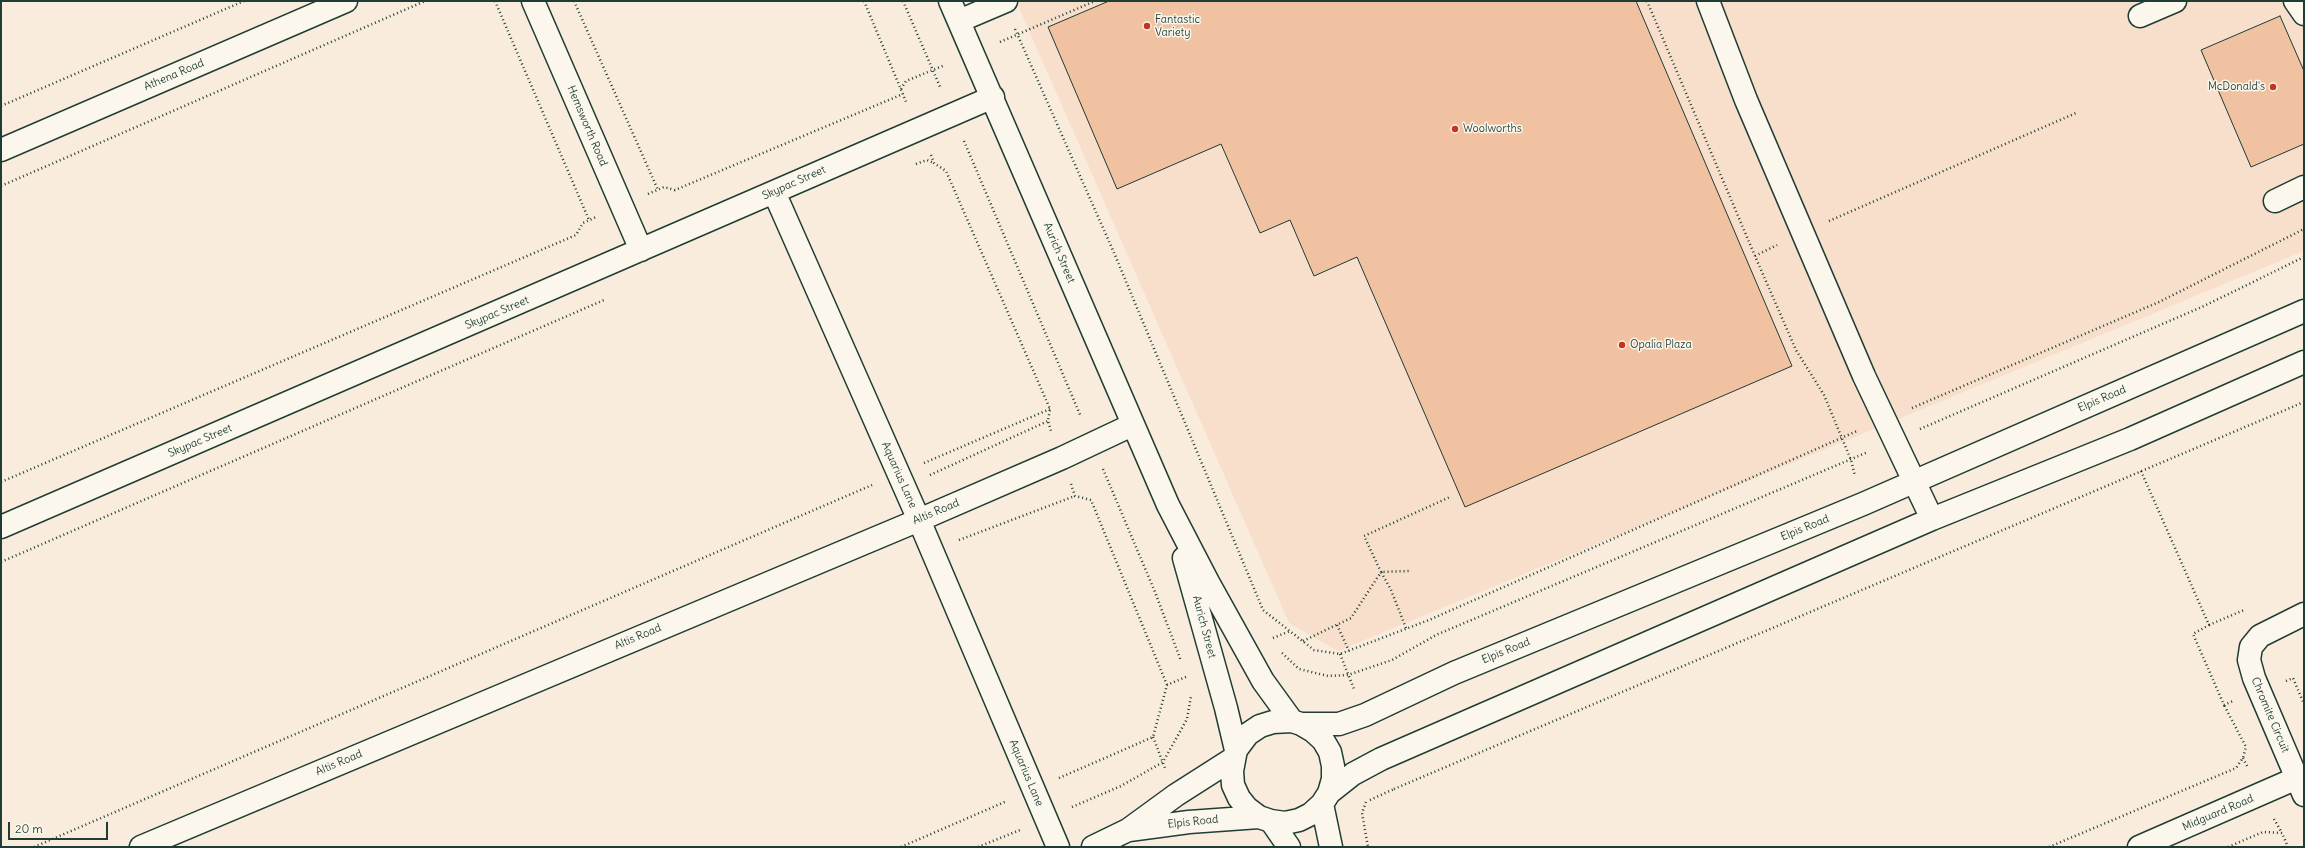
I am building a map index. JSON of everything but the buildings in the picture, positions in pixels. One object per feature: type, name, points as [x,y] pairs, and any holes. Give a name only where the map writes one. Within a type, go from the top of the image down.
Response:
[{"type":"street","name":"Athena Road","points":[[1,150],[346,1]]},
{"type":"street","name":"Hemsworth Road","points":[[533,1],[641,250]]},
{"type":"street","name":"Aurich Street","points":[[950,1],[993,97],[1132,425],[1168,505],[1208,582],[1263,681],[1296,723]]},
{"type":"street","points":[[1708,1],[1746,100],[1893,441],[1932,520]]},
{"type":"street","points":[[2140,16],[2175,1]]},
{"type":"street","points":[[2295,1],[2304,14]]},
{"type":"street","points":[[959,21],[1005,2]]},
{"type":"street","name":"Skypac Street","points":[[1,527],[993,97]]},
{"type":"street","points":[[2275,201],[2304,187]]},
{"type":"street","name":"Aquarius Lane","points":[[774,192],[919,520],[1058,847]]},
{"type":"street","name":"Elpis Road","points":[[1296,723],[1340,724],[1365,715],[1454,673],[1863,504],[2304,311]]},
{"type":"street","points":[[1265,819],[1285,823],[1299,820],[1312,814],[1325,799],[1353,774],[1381,759],[1932,520],[2130,439],[2304,362]]},
{"type":"street","name":"Altis Road","points":[[141,847],[919,520],[1062,458],[1132,425]]},
{"type":"street","name":"Aurich Street","points":[[1168,505],[1214,664],[1235,754]]},
{"type":"street","name":"Chromite Circuit","points":[[2300,786],[2254,678],[2249,660],[2251,647],[2260,636],[2267,631],[2304,614]]},
{"type":"street","points":[[1289,847],[1265,819],[1247,808],[1236,791],[1232,771],[1235,754],[1248,734],[1260,726],[1273,722],[1296,723],[1313,731],[1323,740],[1330,752],[1333,766],[1333,780],[1325,799],[1331,847]]},
{"type":"street","name":"Elpis Road","points":[[1093,847],[1128,830],[1176,794],[1235,754]]},
{"type":"street","name":"Midguard Road","points":[[2139,847],[2300,786]]},
{"type":"street","name":"Elpis Road","points":[[1128,830],[1189,822],[1265,819]]},
{"type":"path","points":[[1,106],[244,1]]},
{"type":"path","points":[[1,186],[425,1]]},
{"type":"path","points":[[495,1],[589,220]]},
{"type":"path","points":[[574,1],[658,190]]},
{"type":"path","points":[[864,1],[918,129],[934,163],[946,171],[1050,408],[1048,421],[1075,496]]},
{"type":"path","points":[[1647,1],[1754,256],[1796,350],[1824,395],[1840,438],[1851,460],[1863,504]]},
{"type":"path","points":[[1005,2],[1115,255],[1264,610],[1314,650],[1340,654],[1429,620],[1840,438],[2158,302],[2304,229]]},
{"type":"path","points":[[1,482],[576,235],[583,223],[664,187],[675,190],[903,94]]},
{"type":"path","points":[[1754,256],[1804,232],[2076,113]]},
{"type":"path","points":[[1249,656],[1279,651],[1299,669],[1328,676],[1355,673],[1392,660],[1436,635],[1851,460],[2204,306],[2304,257]]},
{"type":"path","points":[[1,562],[609,297]]},
{"type":"path","points":[[1368,847],[1362,814],[1366,802],[2304,402]]},
{"type":"path","points":[[901,480],[1050,408]]},
{"type":"path","points":[[34,847],[901,480],[1048,421]]},
{"type":"path","points":[[2049,847],[2236,768],[2243,758],[2246,747],[2224,704],[2193,634],[2209,625],[2141,471]]},
{"type":"path","points":[[901,847],[1153,738],[1166,686],[1091,500],[1075,496],[932,550]]},
{"type":"path","points":[[1406,628],[1391,590],[1364,536],[1450,497]]},
{"type":"path","points":[[1381,572],[1409,571]]},
{"type":"path","points":[[1303,640],[1351,618],[1381,572]]},
{"type":"path","points":[[1338,625],[1349,651]]},
{"type":"path","points":[[1249,656],[1290,631]]},
{"type":"path","points":[[1166,686],[1214,664]]},
{"type":"path","points":[[2224,704],[2261,692],[2292,678],[2304,704]]},
{"type":"path","points":[[1381,759],[1394,789]]},
{"type":"path","points":[[2228,847],[2263,832],[2282,833],[2288,847]]},
{"type":"shaded area","name":"Opalia Plaza","points":[[1016,1],[2304,1],[2304,251],[1338,651],[1289,623]]},
{"type":"place","name":"Fantastic Variety","points":[[1147,26]]},
{"type":"place","name":"McDonald's","points":[[2273,87]]},
{"type":"place","name":"Woolworths","points":[[1455,129]]},
{"type":"place","name":"Opalia Plaza","points":[[1622,345]]}]
